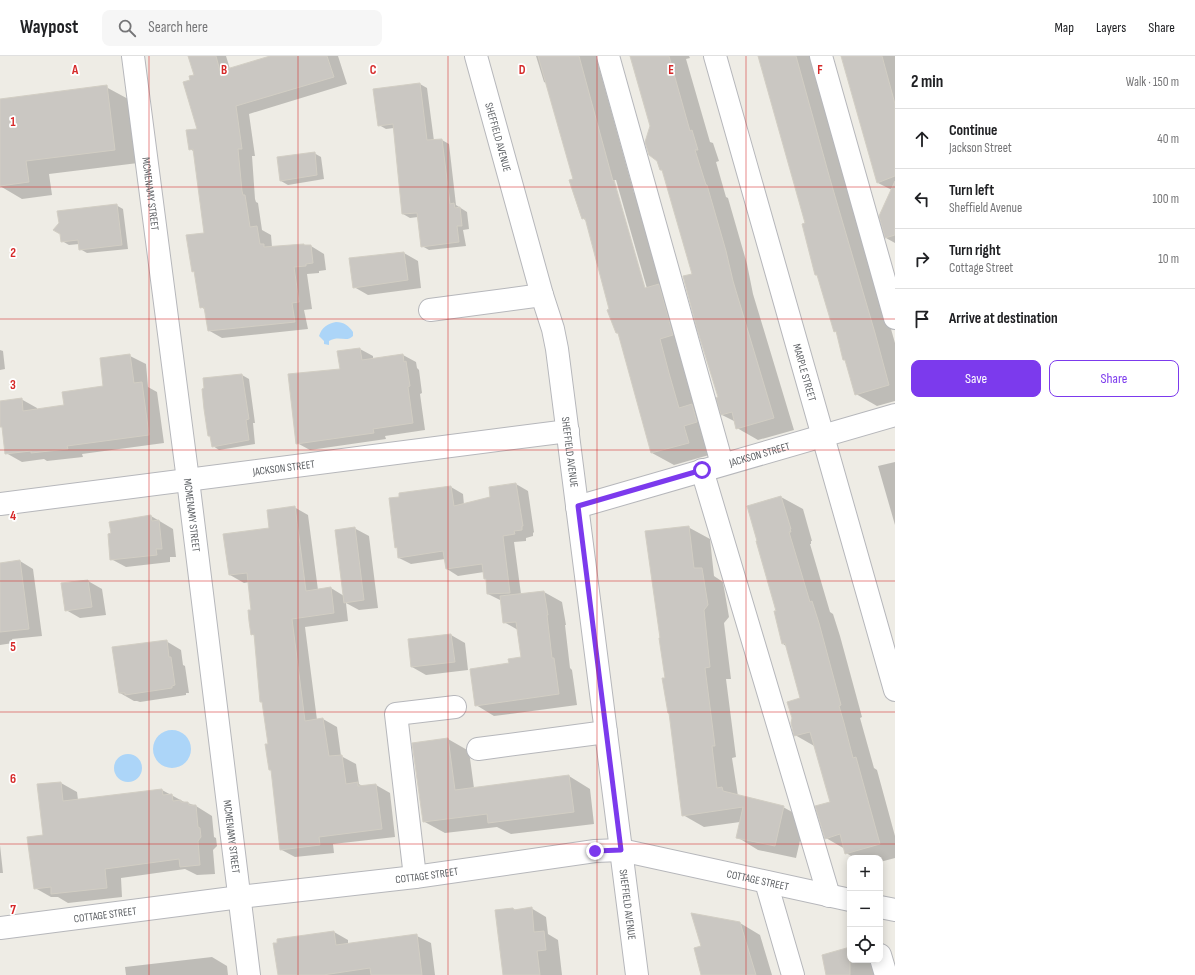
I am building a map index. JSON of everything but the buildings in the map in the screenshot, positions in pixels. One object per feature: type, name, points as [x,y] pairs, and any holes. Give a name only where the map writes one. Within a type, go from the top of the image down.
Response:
[{"type":"street","name":"MCMENAMY STREET","points":[[133,56],[250,975]]},
{"type":"street","name":"SHEFFIELD AVENUE","points":[[476,56],[542,295],[553,329],[557,349],[637,975]]},
{"type":"street","points":[[608,56],[712,467],[829,896]]},
{"type":"street","name":"MARPLE STREET","points":[[715,56],[895,690]]},
{"type":"street","points":[[821,56],[895,318]]},
{"type":"street","points":[[430,310],[542,295]]},
{"type":"street","name":"JACKSON STREET","points":[[578,506],[895,416]]},
{"type":"street","name":"JACKSON STREET","points":[[0,504],[568,431]]},
{"type":"street","points":[[415,877],[396,714],[455,707]]},
{"type":"street","points":[[478,749],[606,732]]},
{"type":"street","name":"COTTAGE STREET","points":[[0,928],[240,897],[415,877],[595,851],[621,850],[847,899]]},
{"type":"street","points":[[766,882],[793,975]]},
{"type":"street","points":[[883,907],[895,910]]},
{"type":"street","points":[[882,963],[886,975]]},
{"type":"water","points":[[336,322],[348,326],[353,332],[353,336],[348,339],[333,339],[329,341],[329,345],[324,344],[324,341],[319,336],[320,333],[325,326]]},
{"type":"water","points":[[172,730],[185,736],[191,749],[185,762],[172,768],[159,762],[153,749],[159,736]]},
{"type":"water","points":[[128,754],[138,758],[142,768],[138,778],[128,782],[118,778],[114,768],[118,758]]},
{"type":"route","points":[[595,851],[621,850],[578,506],[702,470]]}]
